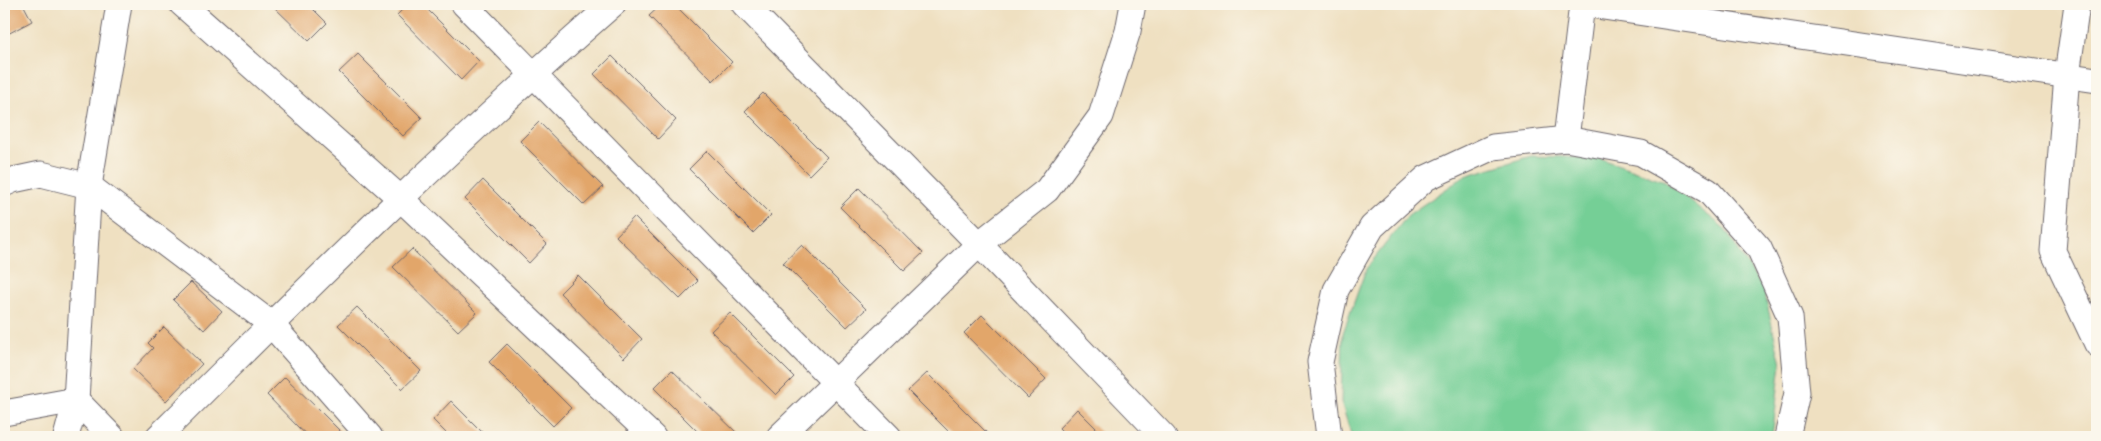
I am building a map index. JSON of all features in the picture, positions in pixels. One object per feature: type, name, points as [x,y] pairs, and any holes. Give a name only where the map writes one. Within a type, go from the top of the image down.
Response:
[{"type":"street","points":[[66,437],[76,400],[90,186],[119,4]]},
{"type":"street","points":[[182,4],[400,198],[653,437]]},
{"type":"street","points":[[464,4],[889,437]]},
{"type":"street","points":[[158,437],[400,198],[533,74],[612,4]]},
{"type":"street","points":[[744,4],[979,244],[1164,437]]},
{"type":"street","points":[[779,437],[979,244],[1047,190],[1101,116],[1128,31],[1133,4]]},
{"type":"street","points":[[1566,139],[1583,4],[2097,80]]},
{"type":"street","points":[[2077,4],[2067,75],[2053,251],[2097,344]]},
{"type":"street","points":[[1329,437],[1320,362],[1336,290],[1372,227],[1426,178],[1493,147],[1566,139],[1641,153],[1708,191],[1759,248],[1790,317],[1797,393],[1786,437]]},
{"type":"street","points":[[4,184],[13,180],[41,174],[90,186],[271,324],[370,437]]},
{"type":"street","points":[[4,413],[76,400]]},
{"type":"street","points":[[76,400],[112,437]]},
{"type":"green space","points":[[1531,156],[1599,158],[1665,181],[1724,228],[1764,291],[1781,364],[1772,437],[1352,437],[1341,402],[1343,333],[1366,269],[1408,215],[1465,176]]},
{"type":"building","points":[[23,4],[32,21],[4,36],[4,6]]},
{"type":"building","points":[[271,4],[308,4],[327,23],[309,41]]},
{"type":"building","points":[[408,4],[422,4],[479,61],[461,80],[397,15]]},
{"type":"building","points":[[662,4],[674,4],[732,62],[713,81],[649,16]]},
{"type":"building","points":[[358,54],[422,118],[403,136],[339,72]]},
{"type":"building","points":[[612,56],[676,120],[658,139],[594,74]]},
{"type":"building","points":[[763,93],[827,157],[809,175],[745,111]]},
{"type":"building","points":[[539,122],[603,187],[584,205],[520,141]]},
{"type":"building","points":[[707,151],[771,215],[753,233],[689,169]]},
{"type":"building","points":[[483,180],[547,244],[529,263],[465,199]]},
{"type":"building","points":[[859,188],[923,253],[904,271],[840,207]]},
{"type":"building","points":[[634,217],[698,281],[680,299],[616,236]]},
{"type":"building","points":[[802,245],[866,309],[847,327],[783,263]]},
{"type":"building","points":[[412,249],[477,313],[458,331],[393,267]]},
{"type":"building","points":[[578,275],[642,339],[624,358],[560,293]]},
{"type":"building","points":[[191,282],[222,311],[204,330],[173,300]]},
{"type":"building","points":[[357,307],[421,371],[402,389],[338,325]]},
{"type":"building","points":[[730,313],[794,377],[776,395],[711,331]]},
{"type":"building","points":[[982,315],[1046,379],[1028,398],[964,333]]},
{"type":"building","points":[[164,327],[202,364],[166,401],[133,369],[153,348],[148,343]]},
{"type":"building","points":[[507,344],[571,408],[553,426],[489,362]]},
{"type":"building","points":[[672,370],[737,433],[733,437],[703,437],[654,388]]},
{"type":"building","points":[[927,373],[991,437],[954,437],[908,391]]},
{"type":"building","points":[[285,377],[346,437],[309,437],[298,427],[267,395]]},
{"type":"building","points":[[451,401],[487,437],[450,437],[433,420]]},
{"type":"building","points":[[1077,409],[1105,437],[1068,437],[1059,428]]}]
